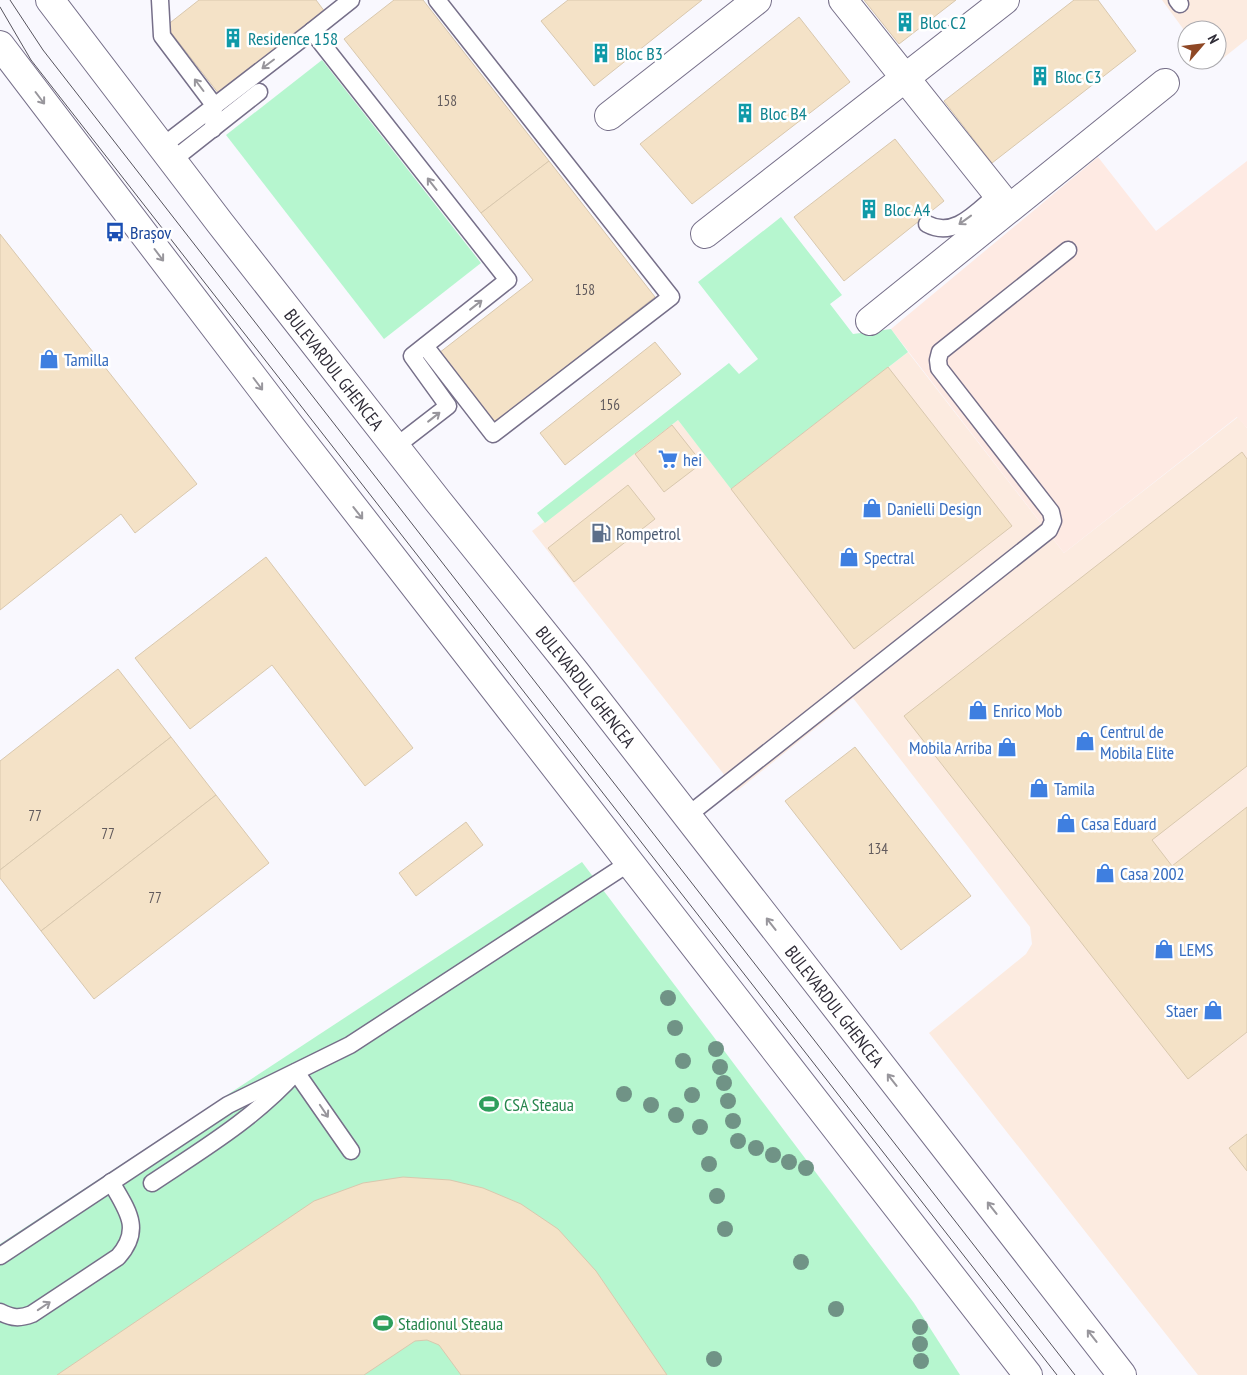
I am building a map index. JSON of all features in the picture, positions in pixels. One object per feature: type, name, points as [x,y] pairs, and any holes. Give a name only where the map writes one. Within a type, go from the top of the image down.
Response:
[{"type":"main road","name":"BULEVARDUL GHENCEA","points":[[50,0],[395,446],[687,816],[1122,1375]]},
{"type":"main road","points":[[68,0],[385,412],[395,446]]},
{"type":"main road","points":[[609,116],[757,0]]},
{"type":"main road","points":[[843,0],[1003,201]]},
{"type":"main road","points":[[705,234],[1005,0]]},
{"type":"main road","points":[[5,57],[1028,1375]]},
{"type":"main road","points":[[870,321],[1003,201],[1165,83]]},
{"type":"lane","points":[[160,0],[162,36],[214,105],[213,129]]},
{"type":"lane","points":[[178,145],[214,105],[351,0]]},
{"type":"lane","points":[[425,346],[493,434],[670,297],[437,0]]},
{"type":"lane","points":[[312,31],[508,280],[412,356],[448,406],[395,446]]},
{"type":"lane","points":[[178,145],[213,129],[259,92]]},
{"type":"lane","points":[[927,224],[943,230],[952,228],[1003,201]]},
{"type":"lane","points":[[687,816],[1049,530],[1053,521],[1051,512],[939,368],[938,360],[940,352],[1068,250]]},
{"type":"lane","points":[[0,1256],[228,1105],[350,1045],[630,863]]},
{"type":"lane","points":[[296,1072],[351,1151]]},
{"type":"lane","points":[[152,1183],[256,1111],[276,1095],[296,1072]]},
{"type":"lane","points":[[0,1312],[11,1318],[22,1318],[32,1314],[118,1257],[126,1248],[131,1236],[131,1221],[111,1182]]},
{"type":"shaded area","points":[[1162,0],[1247,0],[1247,39],[1227,55],[1227,20],[1177,20]]},
{"type":"shaded area","points":[[1098,157],[1156,231],[1247,161],[1247,428],[1237,417],[1064,553],[891,329]]},
{"type":"shaded area","points":[[908,352],[1064,553],[1238,417],[1247,428],[1247,1375],[1198,1375],[929,1033],[1026,954],[1032,944],[1030,927],[853,698],[737,791],[532,531],[678,420],[732,489]]},
{"type":"green space","points":[[322,60],[481,263],[384,339],[226,135]]},
{"type":"green space","points":[[781,217],[842,295],[830,304],[853,334],[891,329],[908,352],[731,489],[678,420],[545,523],[537,513],[729,363],[739,374],[758,359],[698,282]]},
{"type":"green space","name":"CSA Steaua","points":[[582,862],[914,1303],[960,1375],[0,1375],[0,1244]]},
{"type":"building","name":"Residence 158","points":[[199,0],[316,0],[325,12],[219,94],[166,26]]},
{"type":"building","points":[[394,0],[423,0],[549,161],[481,213],[344,39]]},
{"type":"building","name":"Bloc B3","points":[[568,0],[702,0],[594,86],[541,21]]},
{"type":"building","name":"Bloc C2","points":[[864,0],[956,0],[899,44]]},
{"type":"building","name":"Bloc C3","points":[[1074,0],[1098,0],[1136,51],[992,163],[944,101]]},
{"type":"building","name":"Bloc B4","points":[[799,17],[850,82],[692,204],[640,144]]},
{"type":"building","name":"Bloc A4","points":[[895,139],[944,201],[844,281],[794,217]]},
{"type":"building","points":[[549,161],[655,297],[494,423],[439,353],[533,280],[481,213]]},
{"type":"building","name":"Tamilla","points":[[0,234],[197,484],[135,533],[121,514],[0,610]]},
{"type":"building","points":[[655,342],[681,374],[565,465],[540,433]]},
{"type":"building","name":"Danielli Design","points":[[888,367],[1012,526],[854,649],[731,489]]},
{"type":"building","name":"hei","points":[[672,425],[702,463],[664,492],[635,454]]},
{"type":"building","name":"Centrul de Mobila Elite","points":[[1242,452],[1247,459],[1247,766],[1152,840],[1172,866],[1247,807],[1247,1032],[1188,1079],[904,716]]},
{"type":"building","name":"Rompetrol","points":[[628,485],[655,519],[574,582],[548,548]]},
{"type":"building","points":[[266,557],[413,748],[365,786],[272,665],[190,729],[135,658]]},
{"type":"building","points":[[118,669],[171,737],[0,870],[0,761]]},
{"type":"building","points":[[171,737],[216,795],[41,931],[0,878],[0,870]]},
{"type":"building","points":[[855,747],[971,896],[901,950],[785,801]]},
{"type":"building","points":[[216,795],[269,863],[94,999],[41,931]]},
{"type":"building","points":[[466,822],[483,845],[416,896],[399,873]]},
{"type":"building","points":[[1247,1134],[1247,1171],[1229,1148]]},
{"type":"building","name":"Stadionul Steaua","points":[[403,1177],[450,1180],[483,1188],[521,1204],[558,1229],[596,1271],[667,1375],[461,1375],[439,1345],[427,1340],[415,1341],[364,1375],[57,1375],[314,1201],[363,1183]]},
{"type":"tram line","points":[[10,0],[43,50],[1075,1375]]},
{"type":"tram line","points":[[0,7],[31,60],[1057,1375]]},
{"type":"place","name":"Bloc C2","points":[[905,22]]},
{"type":"place","name":"Residence 158","points":[[233,38]]},
{"type":"place","name":"Bloc B3","points":[[601,53]]},
{"type":"place","name":"Bloc C3","points":[[1040,76]]},
{"type":"place","name":"Bloc B4","points":[[745,113]]},
{"type":"place","name":"Bloc A4","points":[[869,209]]},
{"type":"place","name":"Brașov","points":[[115,232]]},
{"type":"place","name":"Tamilla","points":[[49,359]]},
{"type":"place","name":"hei","points":[[668,459]]},
{"type":"place","name":"Danielli Design","points":[[872,508]]},
{"type":"place","name":"Rompetrol","points":[[601,533]]},
{"type":"place","name":"Spectral","points":[[849,557]]},
{"type":"place","name":"Enrico Mob","points":[[978,710]]},
{"type":"place","name":"Centrul de Mobila Elite","points":[[1085,741]]},
{"type":"place","name":"Mobila Arriba","points":[[1007,747]]},
{"type":"place","name":"Tamila","points":[[1039,788]]},
{"type":"place","name":"Casa Eduard","points":[[1066,823]]},
{"type":"place","name":"Casa 2002","points":[[1105,873]]},
{"type":"place","name":"LEMS","points":[[1164,949]]},
{"type":"place","name":"Staer","points":[[1213,1010]]},
{"type":"place","name":"CSA Steaua","points":[[489,1104]]},
{"type":"place","name":"Stadionul Steaua","points":[[383,1323]]}]
